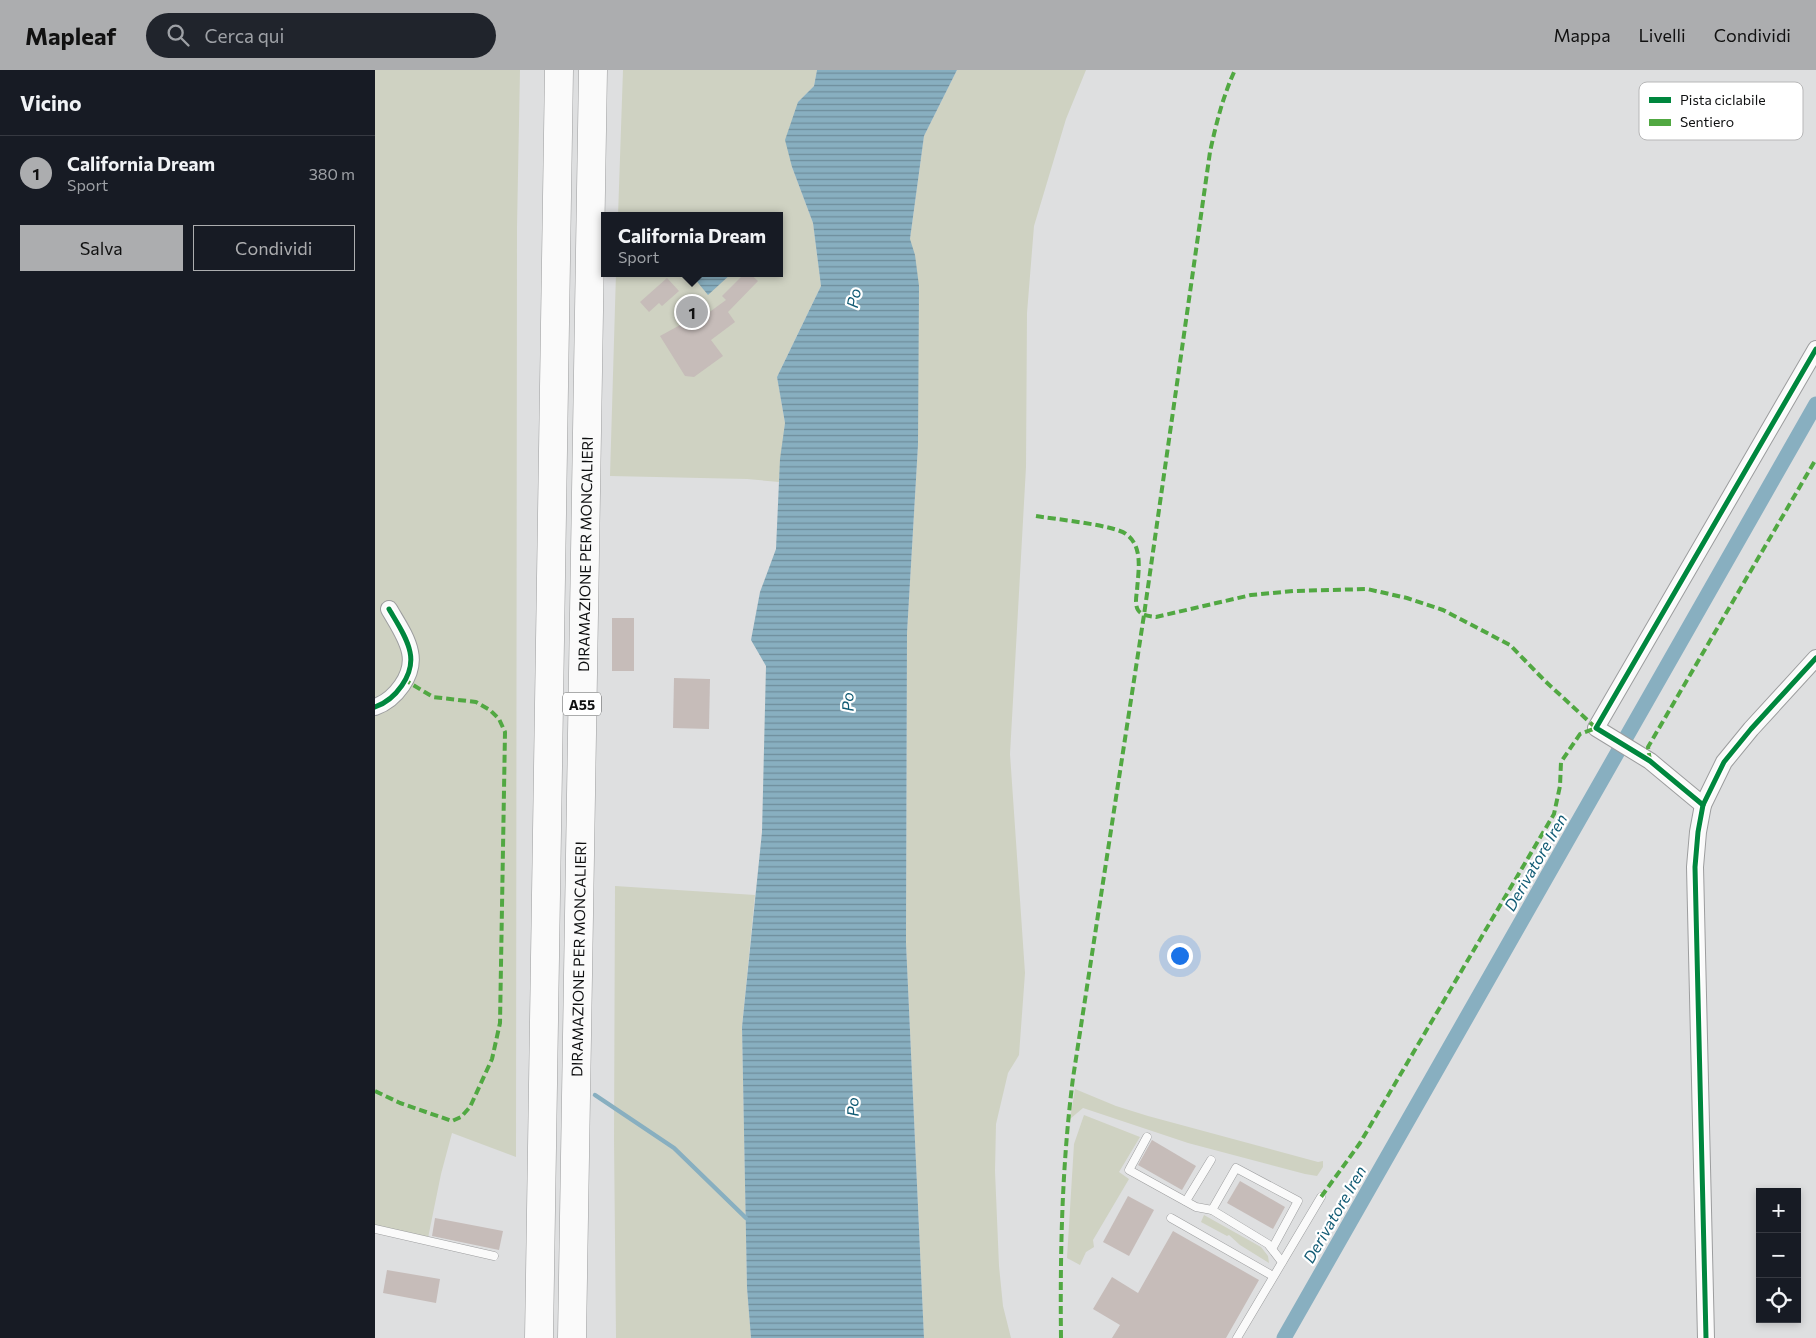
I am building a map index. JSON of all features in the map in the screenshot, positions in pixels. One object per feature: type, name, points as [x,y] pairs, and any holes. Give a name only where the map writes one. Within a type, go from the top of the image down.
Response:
[{"type":"highway","name":"A55","points":[[539,1338],[559,70]]},
{"type":"highway","name":"DIRAMAZIONE PER MONCALIERI","points":[[572,1338],[593,70]]},
{"type":"street","points":[[1703,805],[1650,762],[1596,728],[1816,349]]},
{"type":"street","points":[[375,707],[383,704],[399,690],[410,668],[411,653],[389,609]]},
{"type":"street","points":[[1706,1338],[1695,867],[1698,832],[1703,805],[1724,762],[1751,729],[1816,658]]},
{"type":"lane","points":[[1147,1137],[1129,1170],[1196,1207],[1212,1210],[1268,1244],[1282,1262]]},
{"type":"lane","points":[[1187,1202],[1211,1160]]},
{"type":"lane","points":[[1212,1210],[1236,1168],[1298,1201],[1272,1249]]},
{"type":"lane","points":[[1237,1338],[1321,1197]]},
{"type":"lane","points":[[1171,1218],[1273,1276]]},
{"type":"lane","points":[[375,1229],[494,1256]]},
{"type":"green space","points":[[375,70],[520,70],[517,227],[516,1157],[452,1133],[441,1174],[428,1238],[375,1226]]},
{"type":"green space","points":[[623,70],[817,70],[814,86],[798,102],[792,167],[813,223],[821,286],[777,377],[785,423],[779,482],[747,479],[610,476],[616,277],[783,277],[783,212],[618,212]]},
{"type":"green space","points":[[957,70],[1086,70],[1066,119],[1034,226],[1027,313],[1026,467],[1010,754],[1025,973],[1019,1055],[1008,1073],[996,1124],[995,1171],[999,1266],[1003,1306],[1011,1338],[924,1338],[906,943],[907,633],[918,445],[910,239],[924,136]]},
{"type":"green space","points":[[615,886],[755,895],[742,1027],[747,1288],[751,1338],[616,1338],[614,1140]]},
{"type":"green space","points":[[1075,1089],[1116,1106],[1148,1116],[1318,1162],[1323,1161],[1323,1167],[1317,1176],[1305,1174],[1188,1143],[1083,1108],[1070,1119]]},
{"type":"green space","points":[[1084,1115],[1140,1137],[1119,1172],[1129,1179],[1093,1240],[1094,1247],[1086,1252],[1080,1265],[1067,1258],[1074,1144]]},
{"type":"green space","points":[[1204,1215],[1261,1247],[1268,1256],[1269,1263],[1240,1245],[1229,1235],[1227,1236],[1201,1222]]},
{"type":"water","name":"Po","points":[[817,70],[957,70],[924,136],[910,239],[915,255],[919,286],[918,445],[907,633],[906,943],[924,1338],[751,1338],[747,1288],[742,1027],[762,832],[766,666],[751,640],[760,592],[776,549],[780,459],[785,423],[777,377],[821,286],[813,223],[792,167],[785,140],[798,102],[814,86]]},
{"type":"water","points":[[693,277],[728,277],[708,295]]},
{"type":"building","points":[[741,277],[754,277],[758,281],[728,312],[735,322],[711,340],[723,356],[694,377],[685,376],[660,336],[702,313],[704,316],[726,300],[722,296]]},
{"type":"building","points":[[667,278],[679,291],[662,306],[659,303],[649,312],[640,302]]},
{"type":"building","points":[[612,618],[634,618],[634,671],[612,671]]},
{"type":"building","points":[[674,678],[710,679],[709,729],[673,728]]},
{"type":"building","points":[[1152,1140],[1196,1166],[1182,1190],[1138,1165]]},
{"type":"building","points":[[1240,1181],[1285,1207],[1273,1229],[1227,1203]]},
{"type":"building","points":[[1128,1196],[1154,1210],[1129,1256],[1103,1242]]},
{"type":"building","points":[[435,1218],[503,1231],[499,1250],[432,1236]]},
{"type":"building","points":[[1173,1231],[1259,1280],[1226,1338],[1112,1338],[1120,1325],[1093,1309],[1112,1277],[1138,1293]]},
{"type":"building","points":[[387,1270],[440,1279],[436,1303],[383,1293]]},
{"type":"waterway","name":"Derivatore Iren","points":[[1284,1338],[1816,404]]},
{"type":"waterway","points":[[595,1095],[674,1148],[746,1218]]},
{"type":"marked path","points":[[1061,1338],[1063,1208],[1066,1143],[1073,1078],[1144,615],[1210,152],[1220,110],[1235,70]]},
{"type":"marked path","points":[[1650,761],[1648,747],[1816,459]]},
{"type":"marked path","points":[[1036,516],[1097,525],[1119,531],[1132,539],[1139,560],[1136,606],[1140,612],[1146,615],[1156,617],[1251,595],[1293,591],[1367,589],[1407,598],[1443,610],[1510,645],[1545,681],[1596,728],[1580,734],[1561,762],[1560,786],[1554,814],[1360,1143],[1321,1197]]},
{"type":"marked path","points":[[375,1091],[400,1103],[452,1121],[461,1117],[470,1107],[492,1059],[500,1023],[505,732],[499,719],[490,710],[476,702],[433,697],[405,680]]},
{"type":"cycle path","points":[[1703,805],[1650,761],[1596,728],[1816,349]]},
{"type":"cycle path","points":[[375,707],[390,699],[402,686],[411,661],[407,641],[389,609]]},
{"type":"cycle path","points":[[1706,1338],[1695,867],[1698,832],[1703,805],[1724,762],[1751,729],[1816,658]]},
{"type":"place","name":"California Dream","points":[[692,312]]}]
